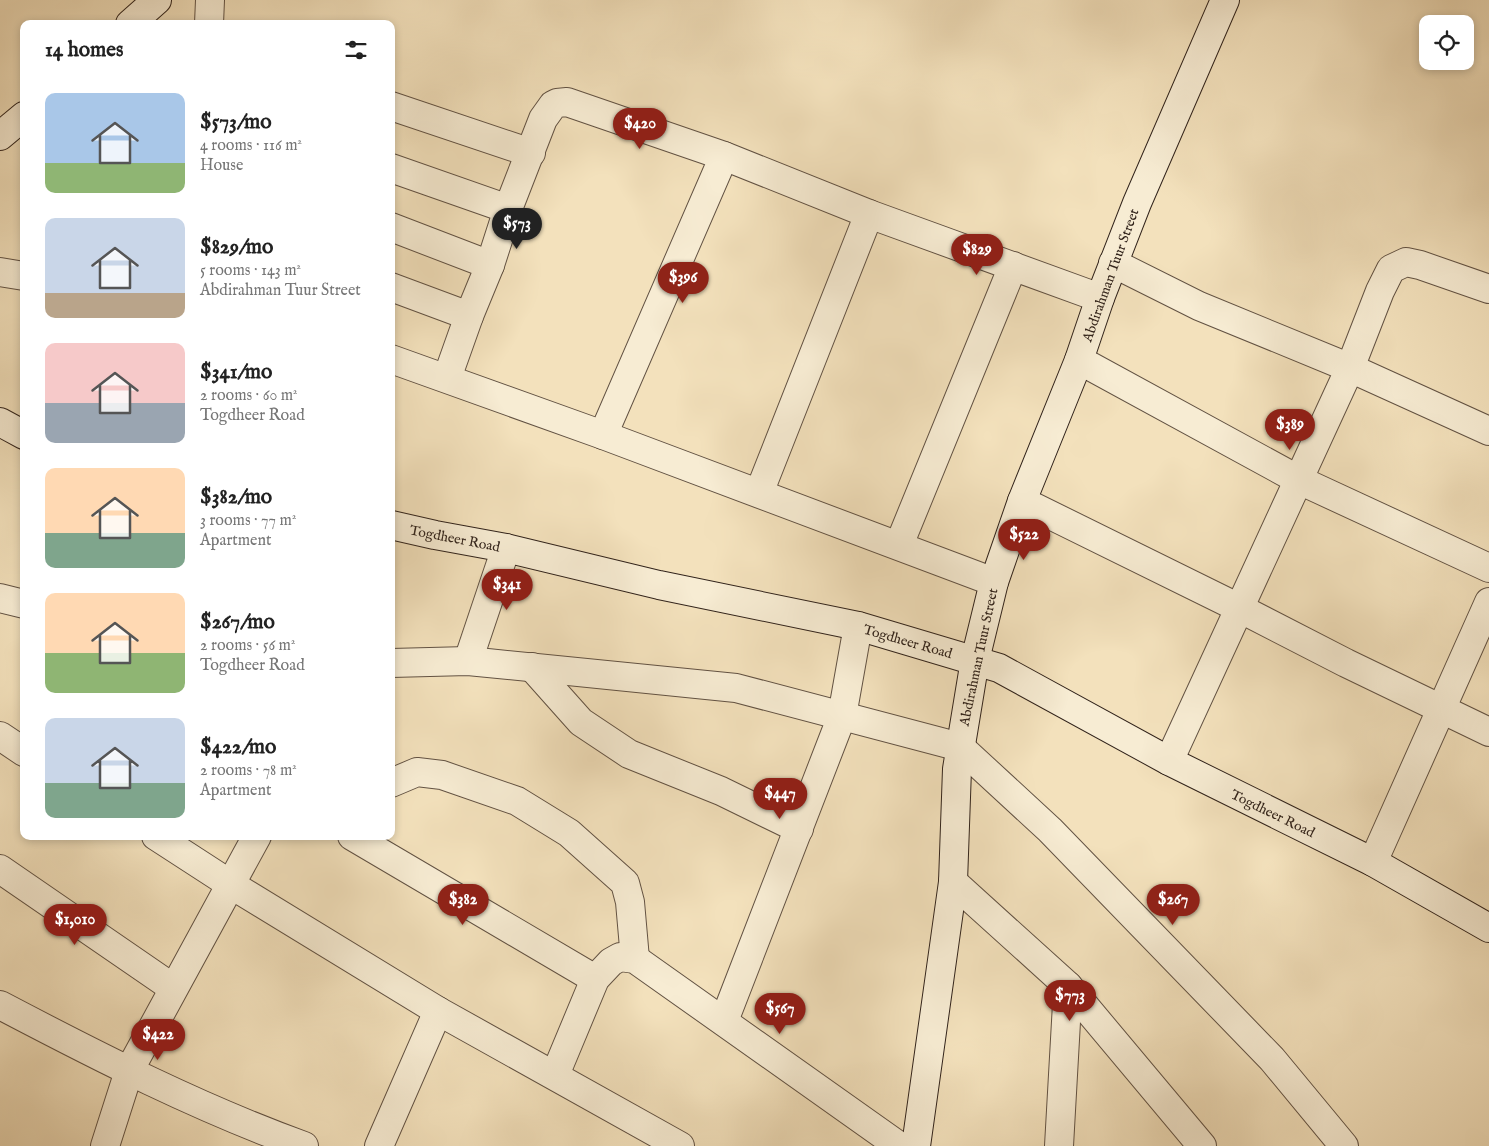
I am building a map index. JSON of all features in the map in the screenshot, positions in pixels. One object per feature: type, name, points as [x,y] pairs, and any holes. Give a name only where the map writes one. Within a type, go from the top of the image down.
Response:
[{"type":"street","points":[[134,20],[157,0]]},
{"type":"street","points":[[209,20],[210,0]]},
{"type":"street","name":"Abdirahman Tuur Street","points":[[916,1146],[953,882],[957,770],[960,747],[975,660],[994,582],[1022,501],[1079,360],[1113,263],[1225,0]]},
{"type":"street","points":[[447,378],[468,316],[490,265],[508,209],[544,119],[557,102],[567,102],[724,156],[869,214],[1100,298]]},
{"type":"street","points":[[395,107],[531,153]]},
{"type":"street","points":[[0,136],[20,119]]},
{"type":"street","points":[[603,435],[724,156]]},
{"type":"street","points":[[395,169],[508,209]]},
{"type":"street","points":[[759,493],[869,214]]},
{"type":"street","points":[[395,229],[490,265]]},
{"type":"street","points":[[1169,761],[1350,368],[1380,291],[1391,269],[1406,262],[1489,289]]},
{"type":"street","points":[[1113,263],[1199,306],[1350,368],[1489,431]]},
{"type":"street","points":[[899,545],[1013,266]]},
{"type":"street","points":[[0,272],[20,275]]},
{"type":"street","points":[[395,289],[468,316]]},
{"type":"street","points":[[395,359],[603,435],[994,582]]},
{"type":"street","points":[[1079,360],[1299,480],[1489,568]]},
{"type":"street","points":[[0,422],[20,433]]},
{"type":"street","points":[[1022,501],[1489,732]]},
{"type":"street","name":"Togdheer Road","points":[[395,526],[506,548],[659,585],[858,626],[999,668],[1169,761],[1373,862],[1489,928]]},
{"type":"street","points":[[468,661],[506,548]]},
{"type":"street","points":[[0,598],[20,603]]},
{"type":"street","points":[[1373,862],[1489,602]]},
{"type":"street","points":[[724,1021],[800,829],[842,716],[858,626]]},
{"type":"street","points":[[395,663],[468,661],[736,688],[960,747],[1050,830],[1272,1059],[1344,1146]]},
{"type":"street","points":[[532,667],[581,722],[630,754],[721,791],[800,829]]},
{"type":"street","points":[[0,736],[20,749]]},
{"type":"street","points":[[395,781],[417,772],[442,775],[517,801],[569,833],[624,883],[630,902],[635,959]]},
{"type":"street","points":[[162,840],[230,884],[438,1011],[680,1146]]},
{"type":"street","points":[[105,1146],[129,1071],[255,840]]},
{"type":"street","points":[[359,840],[595,978]]},
{"type":"street","points":[[0,869],[173,988]]},
{"type":"street","points":[[953,882],[1068,986],[1202,1146]]},
{"type":"street","points":[[555,1075],[595,978],[610,962],[620,957],[635,959],[899,1146]]},
{"type":"street","points":[[1059,1146],[1068,986]]},
{"type":"street","points":[[0,1005],[129,1071],[261,1130],[304,1146]]},
{"type":"street","points":[[379,1146],[438,1011]]}]
